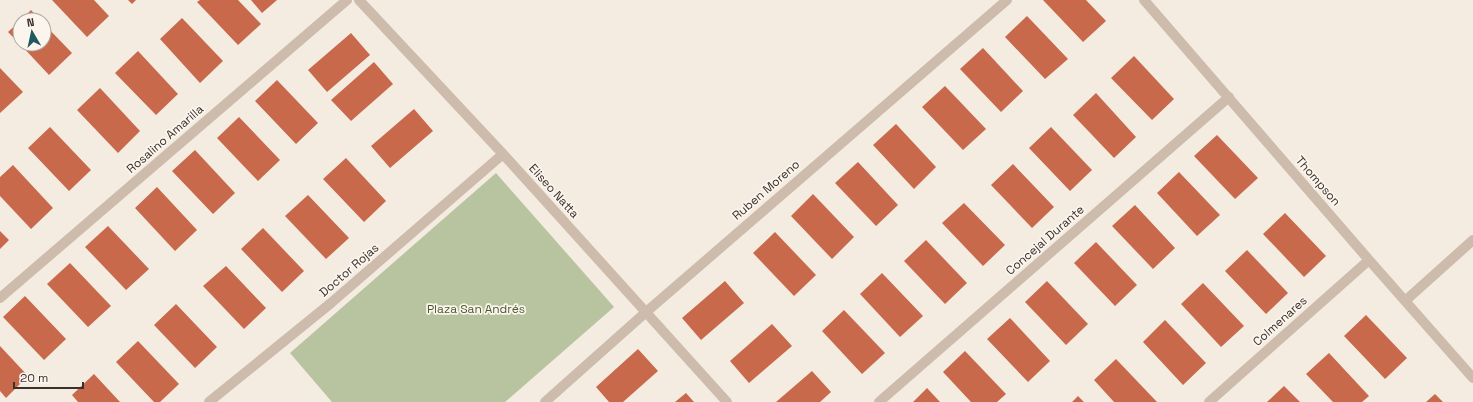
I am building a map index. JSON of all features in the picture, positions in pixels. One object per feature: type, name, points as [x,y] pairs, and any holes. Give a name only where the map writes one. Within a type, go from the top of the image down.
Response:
[{"type":"street","name":"Rosalino Amarilla","points":[[0,298],[347,0]]},
{"type":"street","name":"Eliseo Natta","points":[[360,0],[503,154],[727,402]]},
{"type":"street","name":"Ruben Moreno","points":[[545,402],[645,312],[1007,0]]},
{"type":"street","name":"Thompson","points":[[1144,0],[1473,378]]},
{"type":"street","name":"Concejal Durante","points":[[879,402],[1229,97]]},
{"type":"street","name":"Doctor Rojas","points":[[209,402],[331,303],[503,154]]},
{"type":"street","points":[[1405,301],[1473,240]]},
{"type":"street","name":"Colmenares","points":[[1209,402],[1369,260]]},
{"type":"green space","name":"Plaza San Andrés","points":[[496,173],[614,307],[505,402],[332,402],[290,353]]},
{"type":"building","points":[[52,0],[94,0],[109,16],[87,37]]},
{"type":"building","points":[[128,0],[136,0],[132,4]]},
{"type":"building","points":[[200,0],[238,0],[261,24],[238,45],[197,2]]},
{"type":"building","points":[[251,0],[277,0],[262,13]]},
{"type":"building","points":[[1043,0],[1086,0],[1106,21],[1083,42]]},
{"type":"building","points":[[1027,16],[1068,59],[1045,79],[1005,37]]},
{"type":"building","points":[[182,18],[223,61],[200,83],[160,39]]},
{"type":"building","points":[[12,28],[12,36],[8,32]]},
{"type":"building","points":[[52,32],[72,53],[49,75],[27,52],[52,52]]},
{"type":"building","points":[[351,33],[370,55],[327,92],[308,70]]},
{"type":"building","points":[[983,48],[1023,91],[1001,112],[960,69]]},
{"type":"building","points":[[138,51],[178,94],[156,115],[115,73]]},
{"type":"building","points":[[1134,56],[1174,99],[1152,120],[1111,78]]},
{"type":"building","points":[[374,62],[393,84],[351,121],[331,100]]},
{"type":"building","points":[[0,68],[23,92],[0,113]]},
{"type":"building","points":[[277,80],[318,123],[296,144],[255,101]]},
{"type":"building","points":[[945,86],[986,129],[963,150],[922,107]]},
{"type":"building","points":[[100,88],[140,131],[118,153],[77,110]]},
{"type":"building","points":[[1096,93],[1136,137],[1114,158],[1073,115]]},
{"type":"building","points":[[414,109],[433,131],[390,168],[371,146]]},
{"type":"building","points":[[239,117],[280,160],[258,181],[217,138]]},
{"type":"building","points":[[896,124],[936,167],[914,189],[873,145]]},
{"type":"building","points":[[50,127],[91,170],[69,191],[28,148]]},
{"type":"building","points":[[1051,127],[1092,170],[1070,191],[1029,148]]},
{"type":"building","points":[[1217,135],[1258,178],[1235,199],[1194,156]]},
{"type":"building","points":[[195,150],[235,193],[213,214],[172,171]]},
{"type":"building","points":[[346,158],[386,201],[364,222],[323,179]]},
{"type":"building","points":[[858,162],[898,205],[876,226],[835,183]]},
{"type":"building","points":[[1013,164],[1054,207],[1032,228],[991,185]]},
{"type":"building","points":[[13,165],[53,208],[31,229],[0,196],[0,177]]},
{"type":"building","points":[[1179,172],[1220,215],[1197,236],[1157,193]]},
{"type":"building","points":[[157,187],[197,230],[175,251],[135,208]]},
{"type":"building","points":[[813,194],[854,237],[832,259],[791,216]]},
{"type":"building","points":[[308,195],[349,238],[326,259],[285,216]]},
{"type":"building","points":[[964,203],[1005,245],[983,266],[942,223]]},
{"type":"building","points":[[1135,205],[1175,248],[1153,269],[1112,226]]},
{"type":"building","points":[[1285,213],[1326,256],[1304,277],[1263,234]]},
{"type":"building","points":[[108,226],[149,269],[126,290],[85,247]]},
{"type":"building","points":[[263,228],[304,271],[282,292],[241,249]]},
{"type":"building","points":[[0,231],[9,240],[0,249]]},
{"type":"building","points":[[775,232],[816,275],[794,296],[753,253]]},
{"type":"building","points":[[926,240],[967,283],[945,304],[904,261]]},
{"type":"building","points":[[1096,242],[1137,285],[1115,306],[1074,263]]},
{"type":"building","points":[[1247,250],[1288,293],[1266,314],[1225,271]]},
{"type":"building","points":[[70,263],[111,306],[88,327],[47,284]]},
{"type":"building","points":[[226,266],[266,308],[244,329],[203,286]]},
{"type":"building","points":[[882,273],[923,316],[900,337],[860,294]]},
{"type":"building","points":[[725,281],[744,303],[701,340],[682,318]]},
{"type":"building","points":[[1047,281],[1088,324],[1066,345],[1025,302]]},
{"type":"building","points":[[1203,283],[1244,326],[1221,347],[1181,304]]},
{"type":"building","points":[[25,296],[66,339],[44,360],[3,317]]},
{"type":"building","points":[[176,304],[217,347],[195,368],[154,325]]},
{"type":"building","points":[[844,310],[885,353],[862,374],[822,331]]},
{"type":"building","points":[[1366,315],[1407,358],[1385,379],[1344,336]]},
{"type":"building","points":[[1010,318],[1050,361],[1028,382],[987,339]]},
{"type":"building","points":[[1165,320],[1206,363],[1183,385],[1143,342]]},
{"type":"building","points":[[772,324],[792,346],[749,383],[730,361]]},
{"type":"building","points":[[138,341],[179,384],[160,402],[154,402],[116,362]]},
{"type":"building","points":[[0,346],[28,376],[6,398],[0,391]]},
{"type":"building","points":[[638,349],[658,371],[623,402],[609,402],[596,387]]},
{"type":"building","points":[[965,351],[1006,394],[997,402],[971,402],[943,372]]},
{"type":"building","points":[[1329,353],[1369,396],[1362,402],[1333,402],[1306,374]]},
{"type":"building","points":[[1116,359],[1157,402],[1114,402],[1094,380]]},
{"type":"building","points":[[812,371],[831,392],[820,402],[776,402]]},
{"type":"building","points":[[94,374],[120,402],[78,402],[72,395]]},
{"type":"building","points":[[1284,386],[1300,402],[1267,402]]},
{"type":"building","points":[[927,388],[940,402],[913,402]]},
{"type":"building","points":[[686,393],[694,402],[675,402]]},
{"type":"building","points":[[1435,394],[1443,402],[1426,402]]},
{"type":"building","points":[[1078,396],[1084,402],[1072,402]]}]
